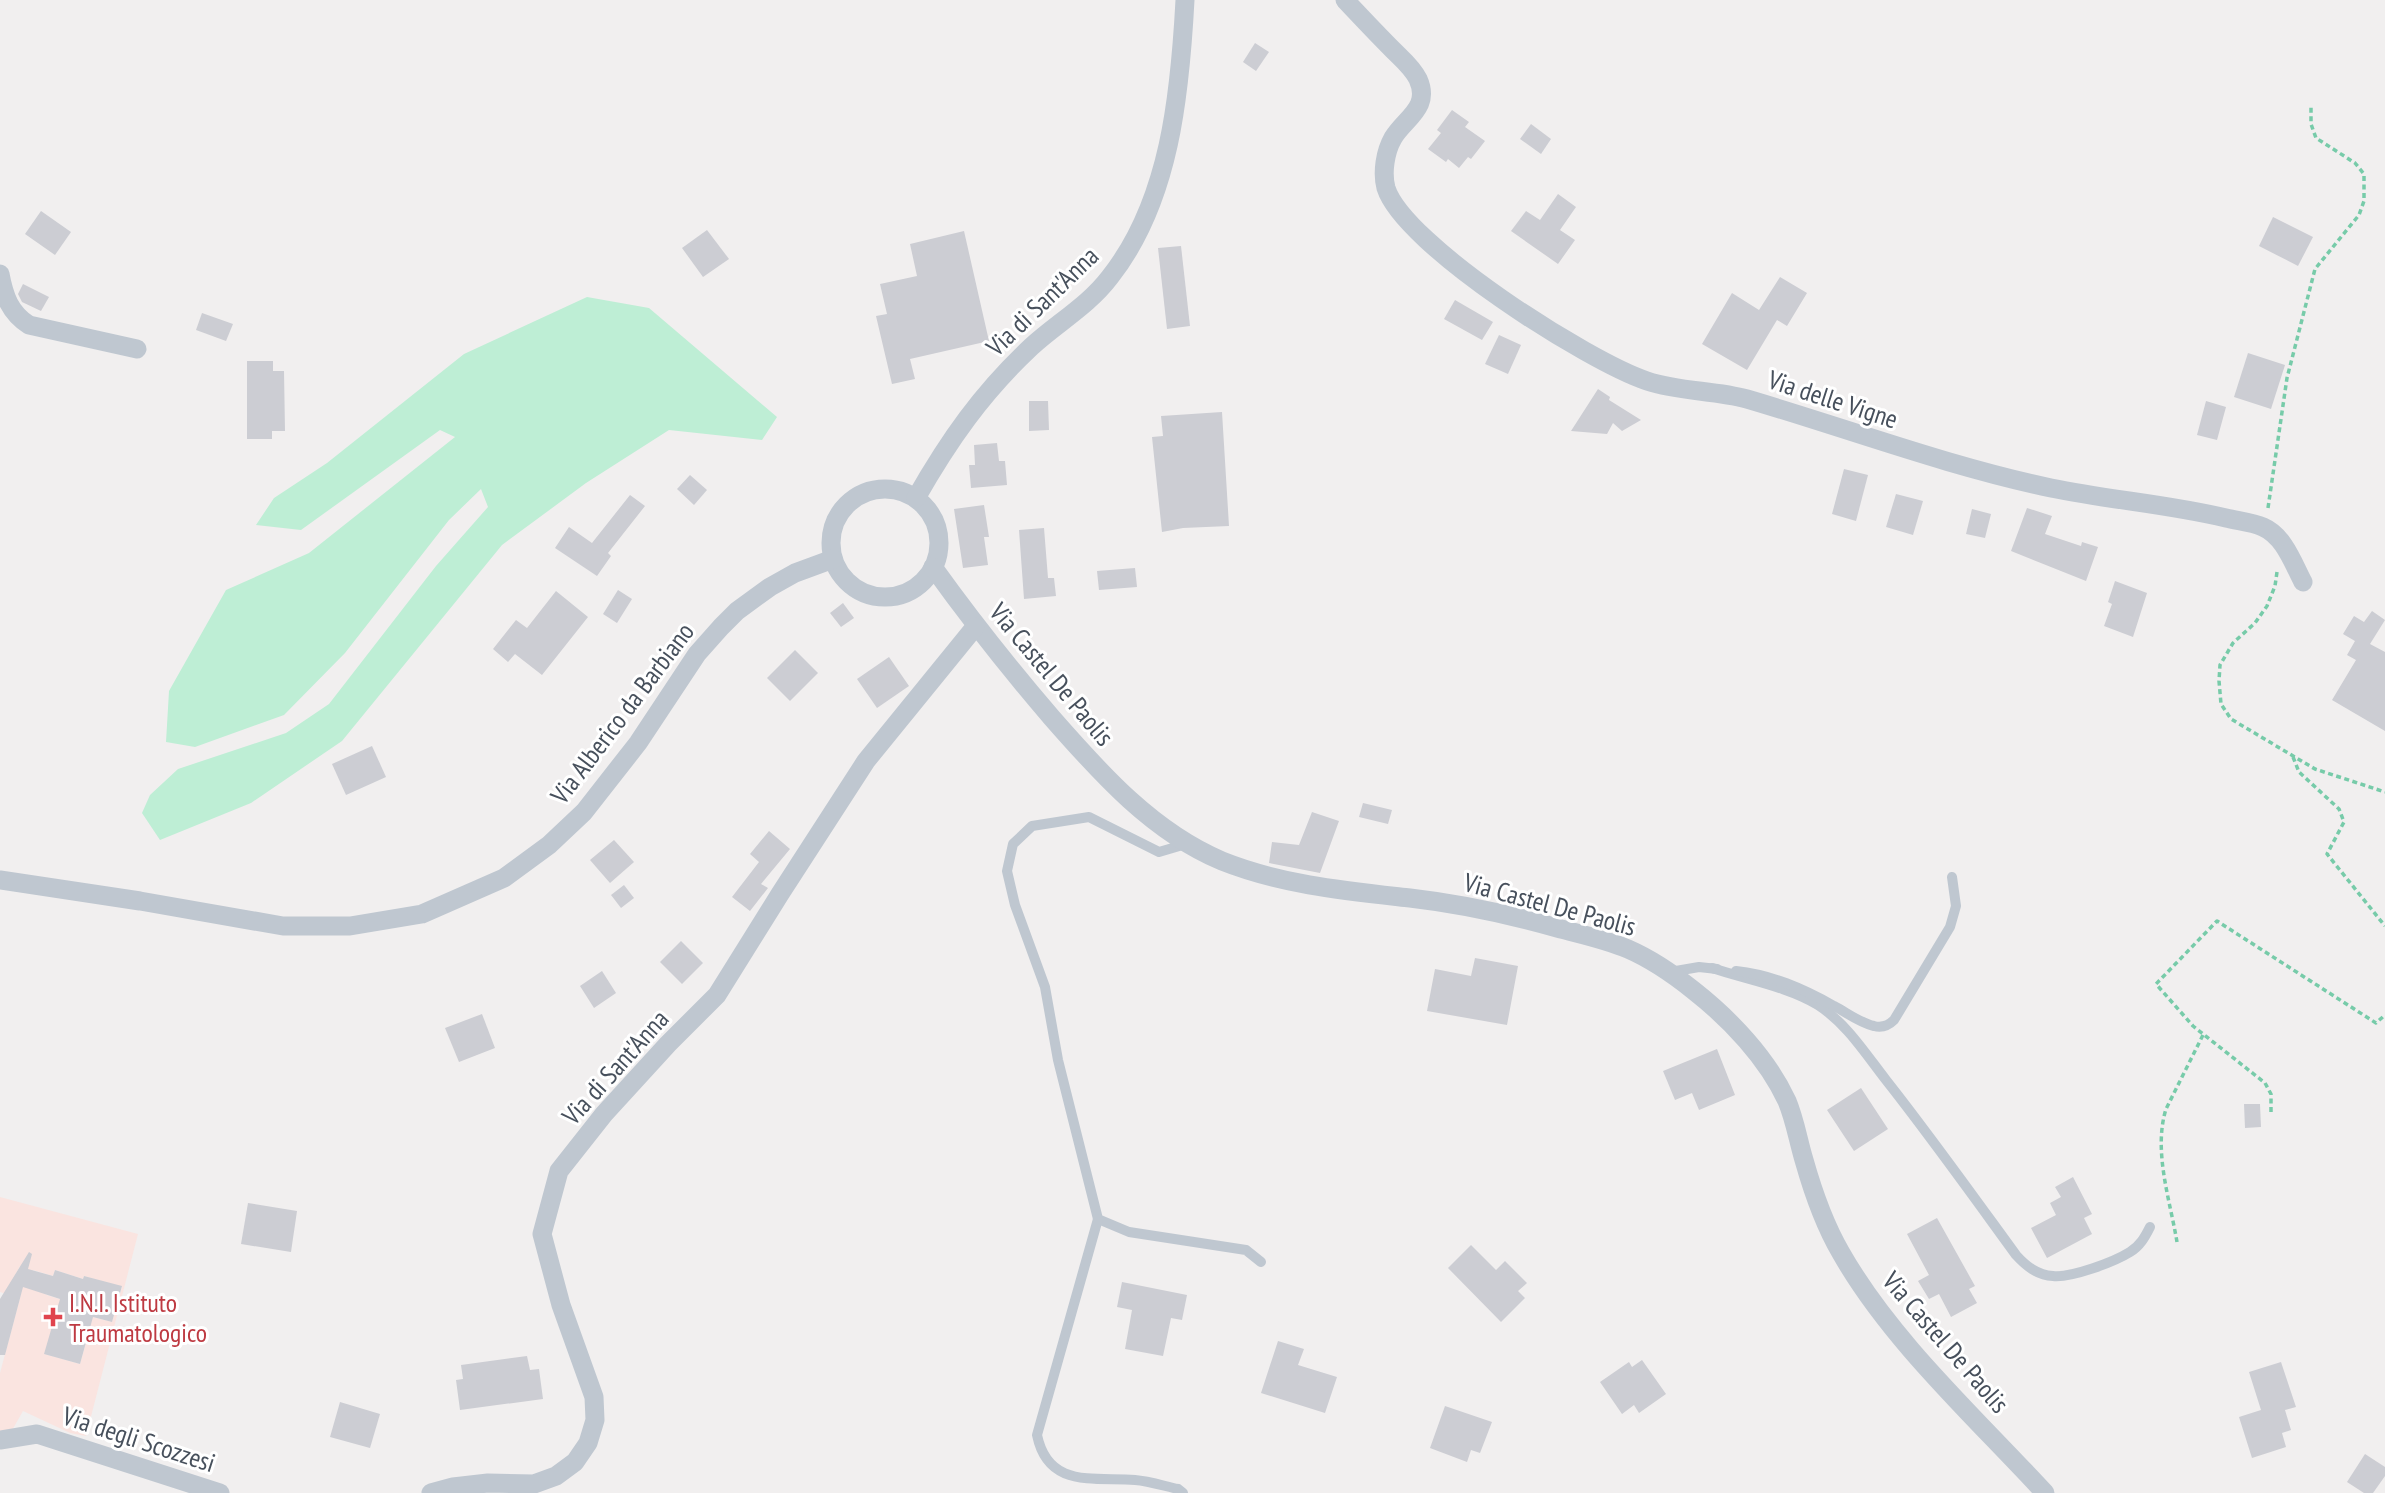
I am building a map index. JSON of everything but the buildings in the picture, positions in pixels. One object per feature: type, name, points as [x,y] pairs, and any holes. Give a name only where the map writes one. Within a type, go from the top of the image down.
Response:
[{"type":"street","name":"Via di Sant'Anna","points":[[916,498],[946,445],[973,408],[1001,376],[1034,345],[1096,293],[1109,279],[1132,244],[1155,189],[1170,136],[1185,0]]},
{"type":"street","name":"Via delle Vigne","points":[[1345,0],[1412,69],[1420,85],[1420,100],[1415,114],[1397,132],[1385,158],[1385,181],[1393,201],[1405,217],[1465,272],[1511,305],[1578,346],[1644,380],[1670,387],[1746,399],[1935,459],[2027,483],[2201,512],[2265,527],[2283,542],[2303,582]]},
{"type":"street","points":[[0,274],[7,301],[20,319],[29,325],[137,349]]},
{"type":"street","points":[[867,491],[900,491],[916,498],[927,508],[935,522],[939,545],[933,567],[923,582],[907,592],[890,597],[871,595],[855,588],[841,575],[833,559],[833,526],[841,511],[853,499],[867,491]]},
{"type":"street","name":"Via Alberico da Barbiano","points":[[0,880],[283,926],[350,926],[422,915],[504,878],[549,845],[584,812],[639,743],[697,654],[721,627],[737,611],[771,587],[796,573],[833,559]]},
{"type":"street","name":"Via Castel De Paolis","points":[[933,567],[999,657],[1100,771],[1157,822],[1187,844],[1232,864],[1286,881],[1455,904],[1534,921],[1624,948],[1669,972],[1695,991],[1735,1028],[1762,1059],[1775,1080],[1791,1113],[1824,1218],[1839,1251],[1862,1287],[1903,1341],[2045,1493]]},
{"type":"street","name":"Via di Sant'Anna","points":[[431,1493],[453,1487],[488,1483],[534,1484],[556,1476],[575,1462],[588,1443],[595,1420],[594,1397],[561,1305],[542,1234],[559,1171],[604,1114],[717,995],[866,761],[975,627]]},
{"type":"street","name":"Via degli Scozzesi","points":[[0,1440],[37,1434],[220,1493]]},
{"type":"lane","points":[[1183,1493],[1178,1489],[1138,1480],[1090,1479],[1055,1470],[1041,1453],[1037,1435],[1098,1219],[1058,1060],[1045,987],[1012,894],[1007,871],[1013,844],[1032,826],[1089,817],[1159,852],[1187,844]]},
{"type":"lane","points":[[1669,972],[1699,967],[1748,972],[1779,979],[1867,1024],[1882,1027],[1888,1025],[1951,927],[1956,906],[1952,877]]},
{"type":"lane","points":[[1712,968],[1799,996],[1817,1004],[1834,1017],[1921,1125],[2016,1255],[2029,1268],[2044,1275],[2060,1276],[2111,1261],[2131,1252],[2150,1227]]},
{"type":"lane","points":[[1098,1219],[1129,1232],[1246,1250],[1261,1262]]},
{"type":"path","points":[[2265,527],[2287,378],[2315,269],[2359,215],[2364,201],[2364,174],[2355,163],[2316,138],[2311,124],[2311,104]]},
{"type":"path","points":[[2283,542],[2275,586],[2267,606],[2255,623],[2225,654],[2220,665],[2221,704],[2231,719],[2315,769],[2385,792]]},
{"type":"path","points":[[2293,755],[2299,772],[2339,809],[2344,822],[2327,854],[2385,926]]},
{"type":"path","points":[[2272,1112],[2271,1094],[2265,1083],[2203,1035],[2157,984],[2217,920],[2376,1023],[2385,1015]]},
{"type":"path","points":[[2177,1242],[2162,1151],[2163,1120],[2203,1035]]},
{"type":"shaded area","name":"I.N.I. Istituto Traumatologico","points":[[0,1197],[138,1234],[86,1436],[70,1433],[23,1411],[11,1432],[0,1434],[0,1373],[20,1298],[0,1292]],"holes":[[[20,1266],[33,1273],[33,1270],[53,1276],[55,1270],[122,1287],[112,1322],[74,1312],[75,1304],[47,1295],[14,1277]],[[54,1321],[89,1332],[80,1364],[45,1354]]]},
{"type":"green space","points":[[587,297],[649,308],[777,417],[762,440],[669,430],[586,483],[502,545],[342,741],[251,803],[160,840],[142,813],[150,795],[178,769],[286,733],[329,704],[436,566],[488,507],[481,489],[449,520],[345,653],[284,715],[195,747],[166,742],[169,691],[226,590],[309,553],[455,437],[440,430],[301,530],[256,525],[274,498],[327,463],[464,354]]},
{"type":"place","name":"I.N.I. Istituto Traumatologico","points":[[53,1317]]}]
